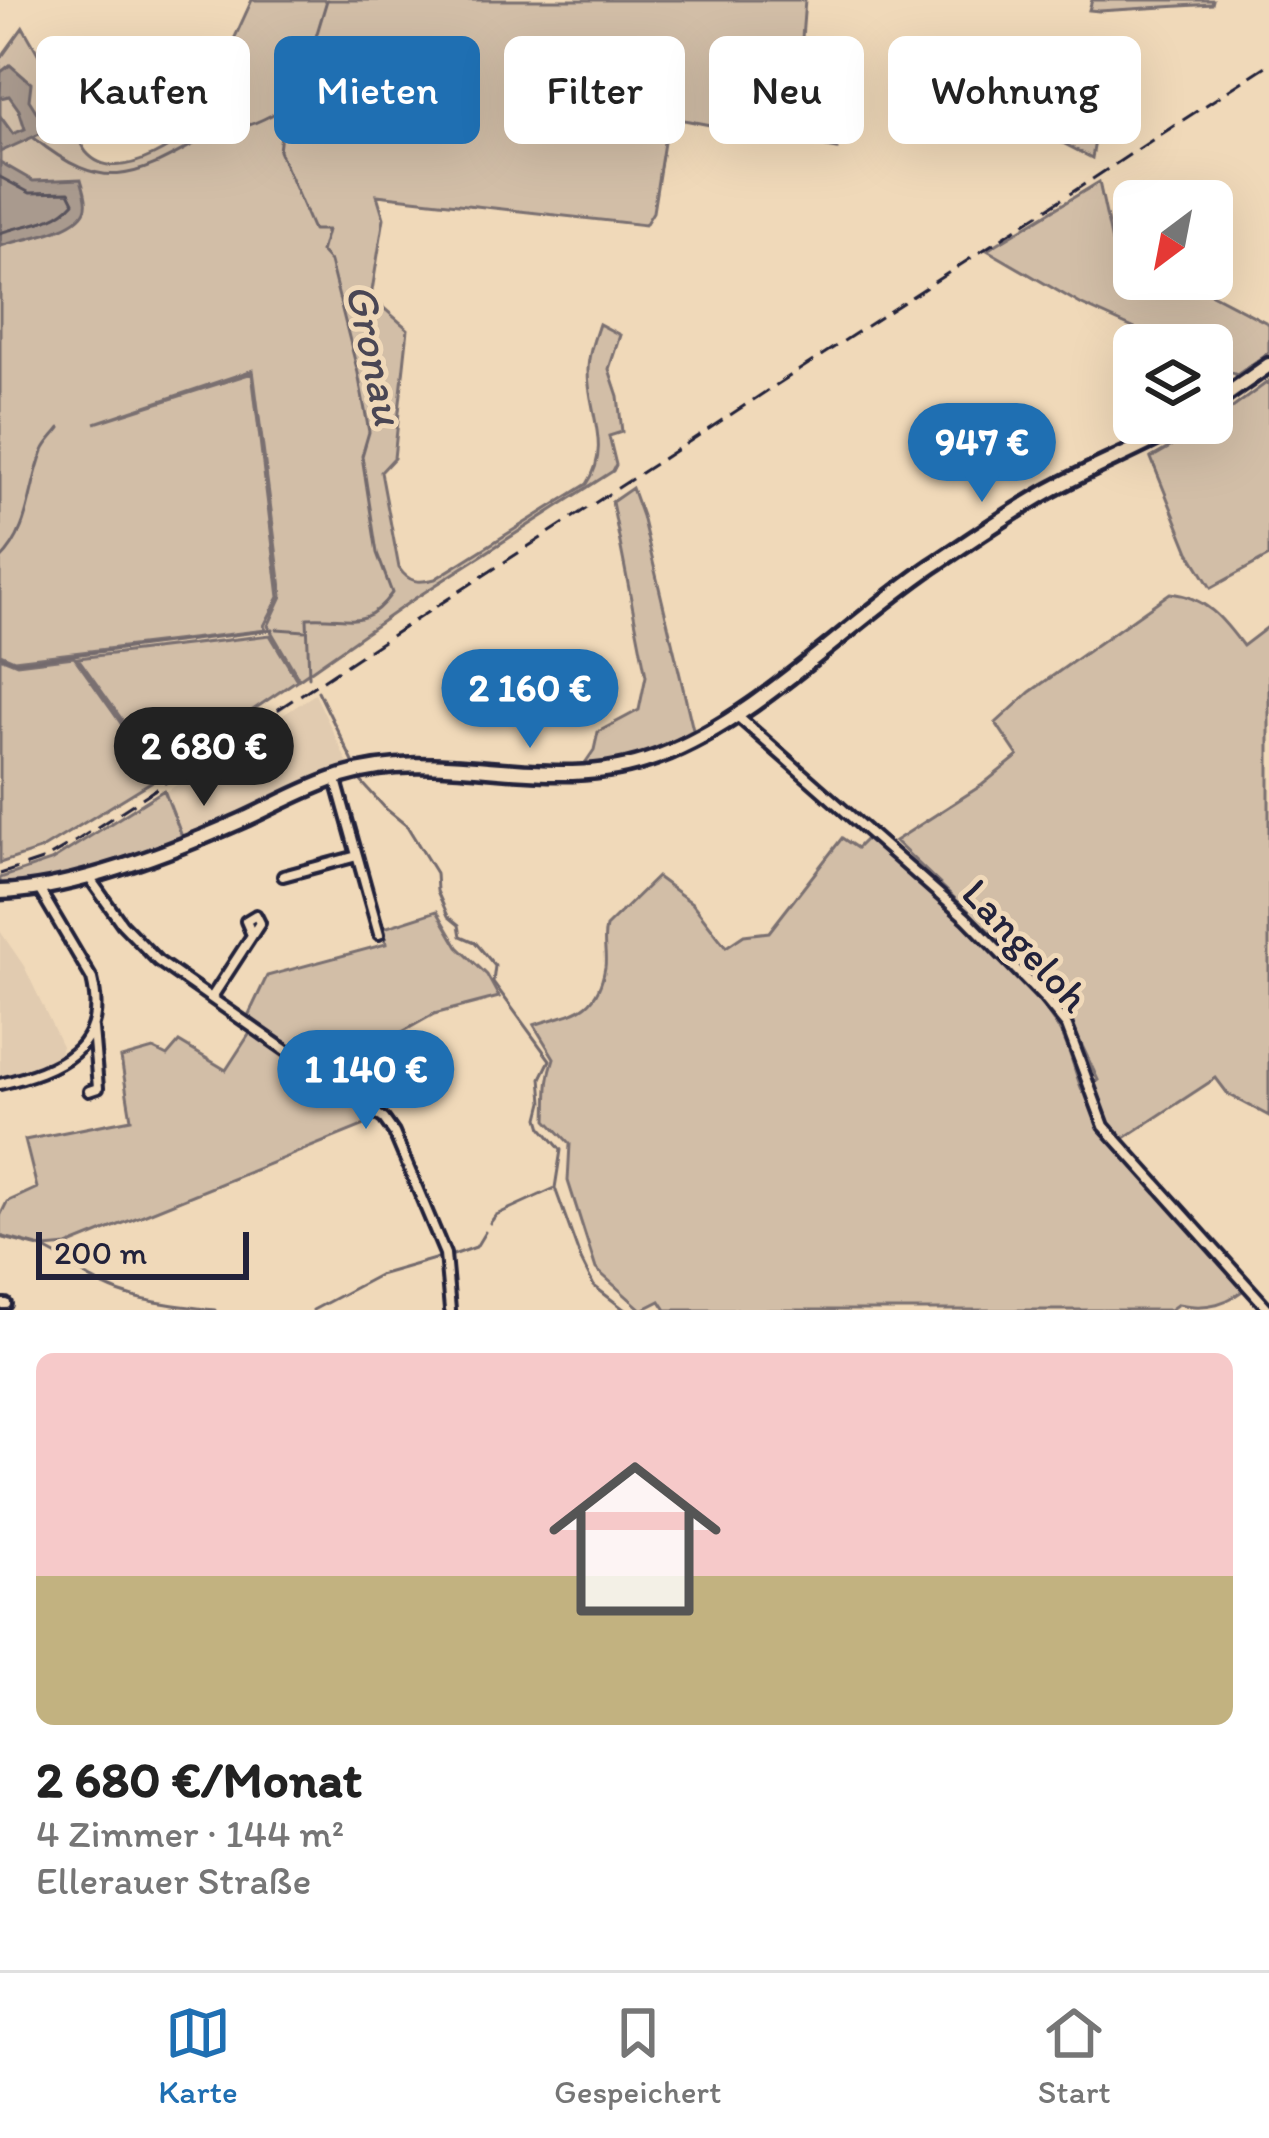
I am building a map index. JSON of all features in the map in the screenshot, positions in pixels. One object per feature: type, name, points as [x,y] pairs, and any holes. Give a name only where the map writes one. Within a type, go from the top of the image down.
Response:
[{"type":"main road","points":[[1233,391],[1268,368]]},
{"type":"main road","points":[[0,892],[39,889],[88,876],[238,822],[335,778],[382,766],[590,774],[656,757],[735,714],[920,575],[1015,512],[1145,444]]},
{"type":"street","name":"Langeloh","points":[[735,714],[966,918],[1044,998],[1067,1026],[1105,1126],[1269,1310]]},
{"type":"street","points":[[335,778],[380,934]]},
{"type":"street","points":[[283,876],[357,856]]},
{"type":"street","points":[[88,876],[142,946],[178,976],[384,1119],[445,1253],[450,1310]]},
{"type":"street","points":[[39,889],[92,979],[98,1088],[89,1090]]},
{"type":"street","points":[[212,997],[252,935]]},
{"type":"street","points":[[0,1084],[61,1065],[74,1055],[92,1027]]},
{"type":"shaded area","points":[[252,0],[805,0],[802,36],[709,36],[709,125],[685,120],[685,36],[504,36],[504,144],[664,144],[653,212],[645,225],[377,195],[384,218],[371,297],[408,329],[394,458],[381,472],[403,573],[415,581],[435,579],[587,484],[598,456],[588,371],[599,324],[620,335],[609,369],[622,432],[609,436],[616,465],[613,471],[299,679],[268,626],[282,596],[253,370],[95,423],[252,373],[279,597],[266,630],[14,660],[0,654],[0,59],[23,27],[36,50],[36,144],[82,144],[102,163],[121,165],[143,160],[172,144],[250,144],[250,36],[236,36]]},
{"type":"shaded area","points":[[1092,0],[1213,0],[1212,4],[1099,11],[1089,10]]},
{"type":"shaded area","points":[[1065,144],[1094,144],[1092,158]]},
{"type":"shaded area","points":[[1099,182],[1113,243],[1113,300],[1223,300],[1269,324],[1269,352],[1237,375],[1233,373],[1233,324],[1124,324],[987,250]]},
{"type":"shaded area","points":[[1269,381],[1269,556],[1211,588],[1189,552],[1151,458],[1175,444],[1233,444],[1233,408]]},
{"type":"shaded area","points":[[632,488],[693,730],[658,751],[594,769],[583,766],[594,750],[598,732],[639,710],[646,676],[612,502]]},
{"type":"shaded area","points":[[1170,593],[1204,604],[1243,646],[1269,626],[1269,1116],[1228,1094],[1216,1078],[1123,1139],[1251,1284],[1217,1304],[1178,1304],[1170,1310],[666,1310],[660,1301],[642,1310],[596,1269],[568,1181],[570,1144],[547,1120],[554,1058],[534,1025],[571,1014],[596,994],[605,967],[606,927],[657,877],[692,903],[726,947],[744,935],[769,932],[842,838],[857,848],[868,837],[971,928],[1041,1003],[1067,1045],[1083,1092],[1098,1080],[1067,1013],[1049,989],[895,841],[1018,756],[996,723],[1030,692]]},
{"type":"shaded area","points":[[270,635],[297,680],[160,773],[78,658]]},
{"type":"shaded area","points":[[0,657],[17,664],[74,657],[159,777],[40,850],[0,863]]},
{"type":"shaded area","points":[[315,694],[350,768],[183,837],[166,792]]},
{"type":"shaded area","points":[[164,790],[183,839],[70,876],[0,887],[0,878],[51,861]]},
{"type":"shaded area","points":[[437,911],[458,947],[487,975],[499,997],[434,1014],[330,1073],[248,1016],[267,976],[386,944],[384,928]]},
{"type":"shaded area","points":[[0,931],[24,966],[62,1046],[58,1060],[0,1081]]},
{"type":"shaded area","points":[[252,1030],[380,1119],[67,1246],[45,1248],[0,1236],[0,1216],[7,1202],[37,1188],[25,1140],[131,1119],[121,1058],[153,1049],[167,1056],[179,1042],[226,1070]]},
{"type":"water","points":[[10,65],[31,83],[29,100],[36,111],[36,136],[0,152],[0,116],[13,134],[25,129],[9,96],[0,98],[1,72]]},
{"type":"water","points":[[0,162],[33,181],[81,179],[86,197],[82,215],[49,233],[1,246]]},
{"type":"waterway","name":"Gronau","points":[[309,677],[307,618],[364,617],[392,593],[377,553],[362,456],[369,432],[358,373],[330,262],[321,252],[327,230],[313,230],[279,151],[287,84],[309,60],[327,0]]},
{"type":"waterway","points":[[34,138],[83,169],[124,174],[164,160],[216,132],[274,113]]},
{"type":"waterway","points":[[0,560],[18,536],[43,451],[60,428]]},
{"type":"waterway","points":[[277,629],[305,631]]},
{"type":"waterway","points":[[0,656],[17,662],[273,630]]},
{"type":"waterway","name":"Gronau","points":[[318,691],[354,764]]},
{"type":"waterway","name":"Gronau","points":[[359,779],[407,826],[436,873],[437,891],[448,916],[459,925],[461,936],[475,942],[495,966],[493,982],[550,1060],[541,1078],[539,1118],[561,1150],[555,1188],[594,1286],[625,1310]]},
{"type":"waterway","points":[[490,1223],[496,1215],[555,1188]]},
{"type":"waterway","points":[[450,1256],[476,1247],[485,1232]]},
{"type":"waterway","points":[[0,1237],[43,1248],[67,1261]]},
{"type":"waterway","points":[[313,1310],[379,1275],[438,1258]]},
{"type":"waterway","points":[[75,1268],[124,1294],[215,1310]]},
{"type":"railway","points":[[0,874],[45,859],[76,841],[1269,64]]}]
